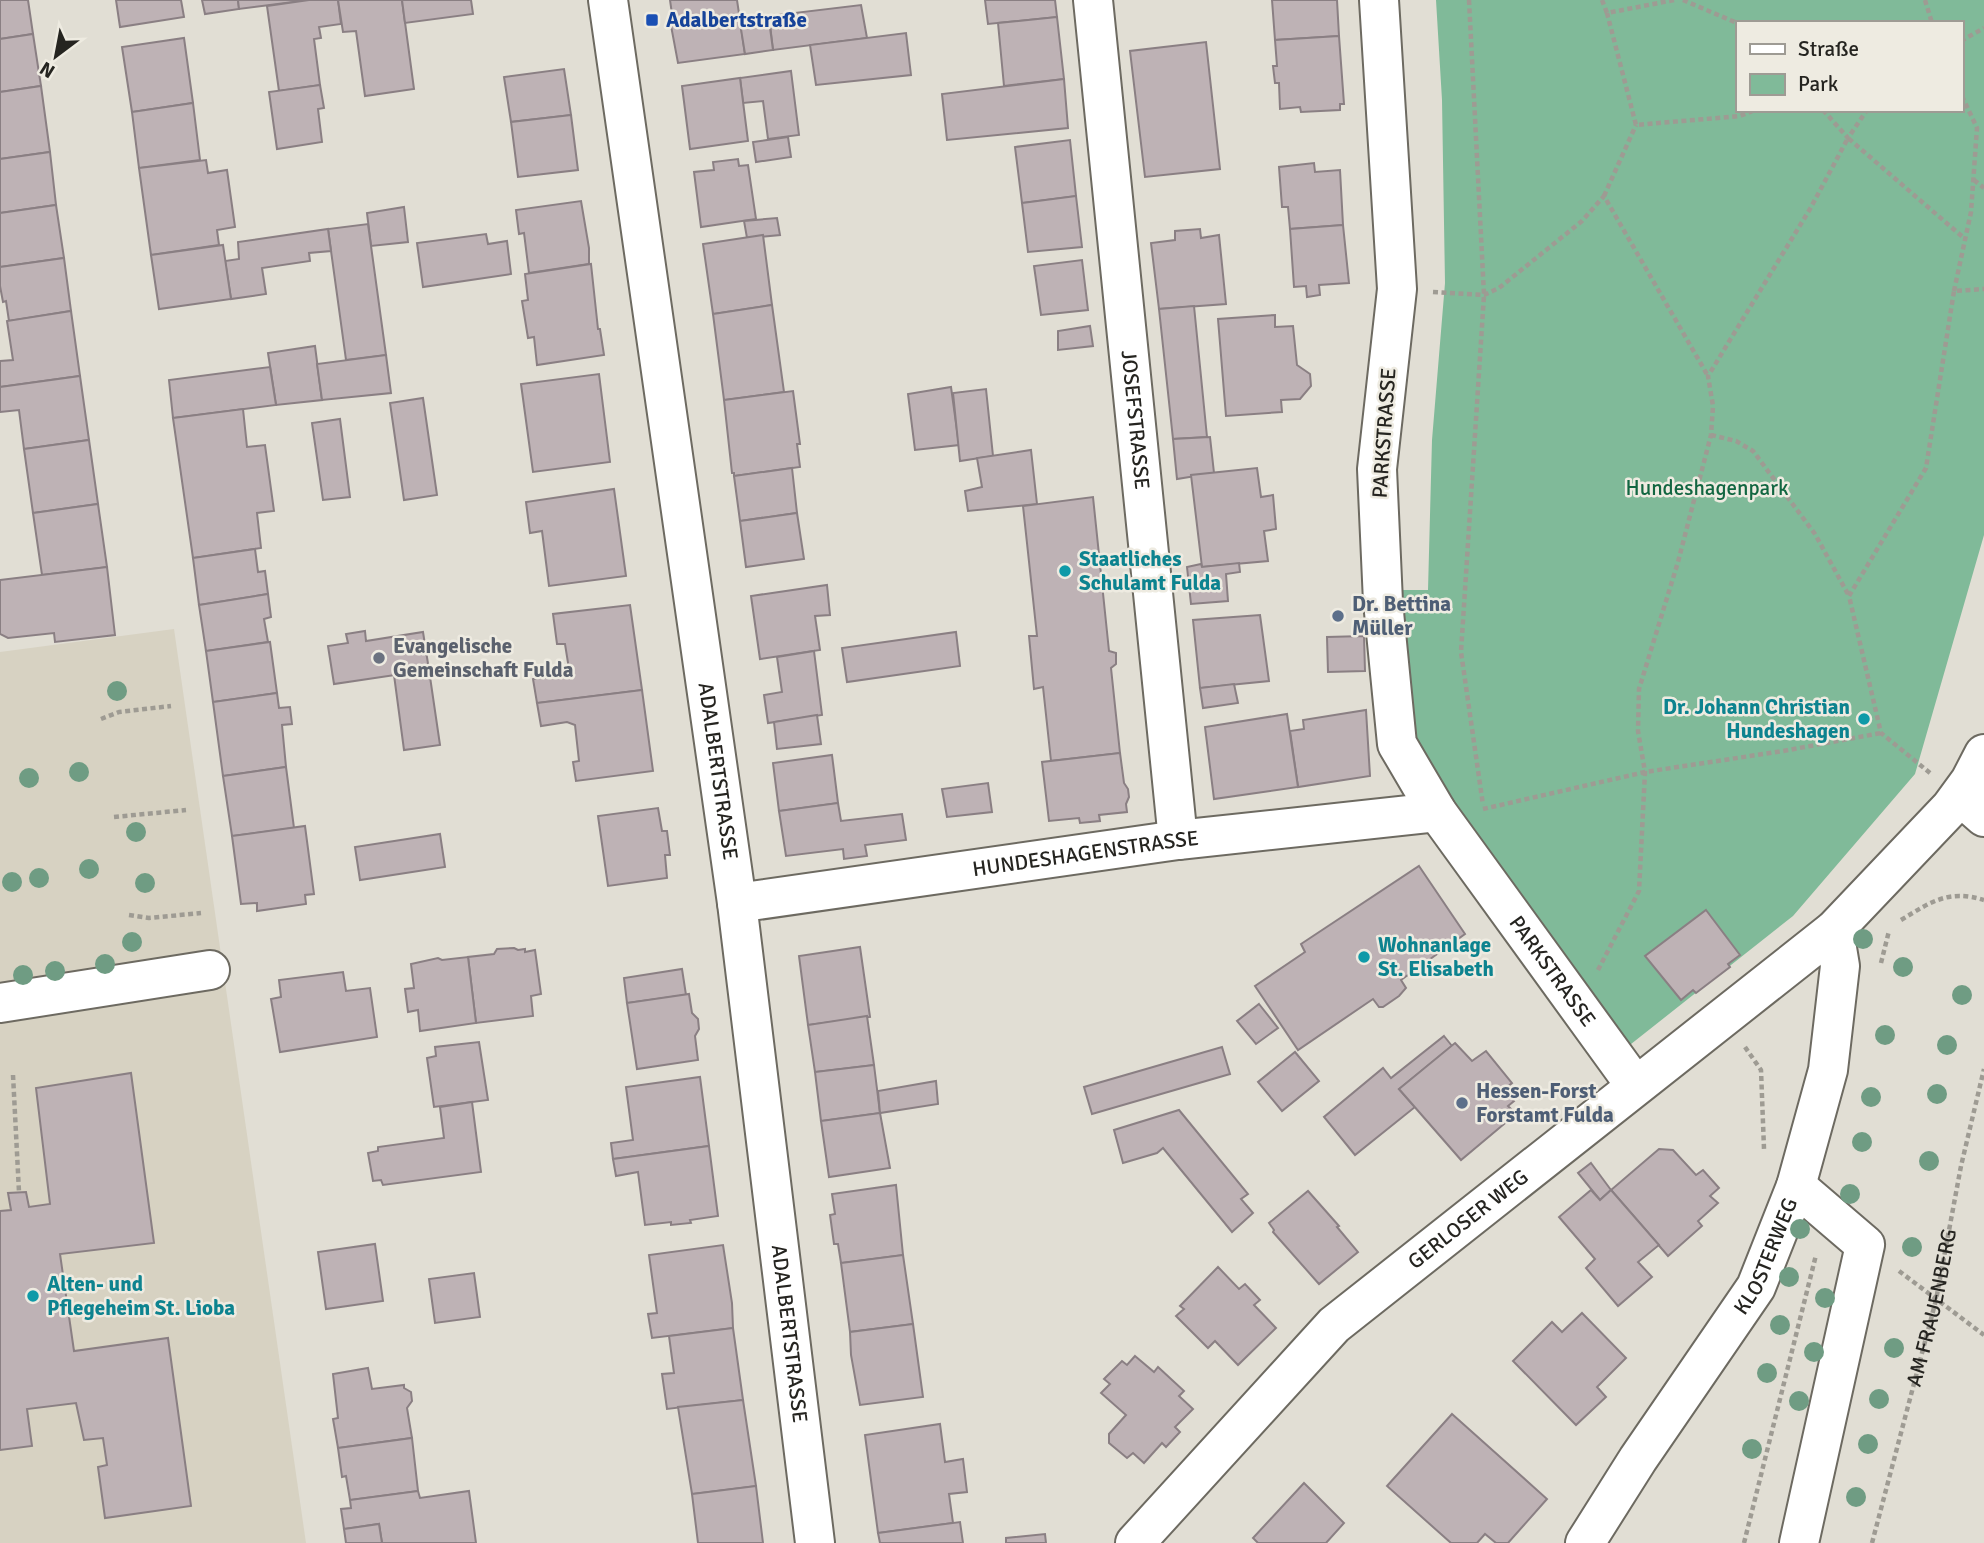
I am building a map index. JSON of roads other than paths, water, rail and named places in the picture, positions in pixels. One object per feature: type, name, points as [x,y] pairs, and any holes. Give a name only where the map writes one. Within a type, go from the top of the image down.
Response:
[{"type":"street","name":"ADALBERTSTRASSE","points":[[608,0],[737,904],[815,1543]]},
{"type":"street","name":"JOSEFSTRASSE","points":[[1093,0],[1178,840]]},
{"type":"street","name":"PARKSTRASSE","points":[[1379,0],[1397,289],[1377,469],[1383,602],[1397,744],[1437,812],[1636,1085]]},
{"type":"street","name":"GERLOSER WEG","points":[[1135,1543],[1334,1325],[1834,930],[1972,806],[1984,754]]},
{"type":"street","name":"HUNDESHAGENSTRASSE","points":[[737,904],[1178,840],[1437,812]]},
{"type":"street","name":"KLOSTERWEG","points":[[1586,1543],[1638,1459],[1756,1287],[1796,1186],[1828,1070],[1840,966],[1834,930]]},
{"type":"street","points":[[0,1003],[210,970]]},
{"type":"street","points":[[1796,1186],[1865,1245],[1799,1543]]},
{"type":"place","name":"Adalbertstraße","points":[[652,20]]},
{"type":"place","name":"Staatliches Schulamt Fulda","points":[[1065,571]]},
{"type":"place","name":"Dr. Bettina Müller","points":[[1338,616]]},
{"type":"place","name":"Evangelische Gemeinschaft Fulda","points":[[379,658]]},
{"type":"place","name":"Dr. Johann Christian Hundeshagen","points":[[1864,719]]},
{"type":"place","name":"Wohnanlage St. Elisabeth","points":[[1364,957]]},
{"type":"place","name":"Hessen-Forst Forstamt Fulda","points":[[1462,1103]]},
{"type":"place","name":"Alten- und Pflegeheim St. Lioba","points":[[33,1296]]},
{"type":"park label","name":"Hundeshagenpark","points":[[1707,488]]}]
